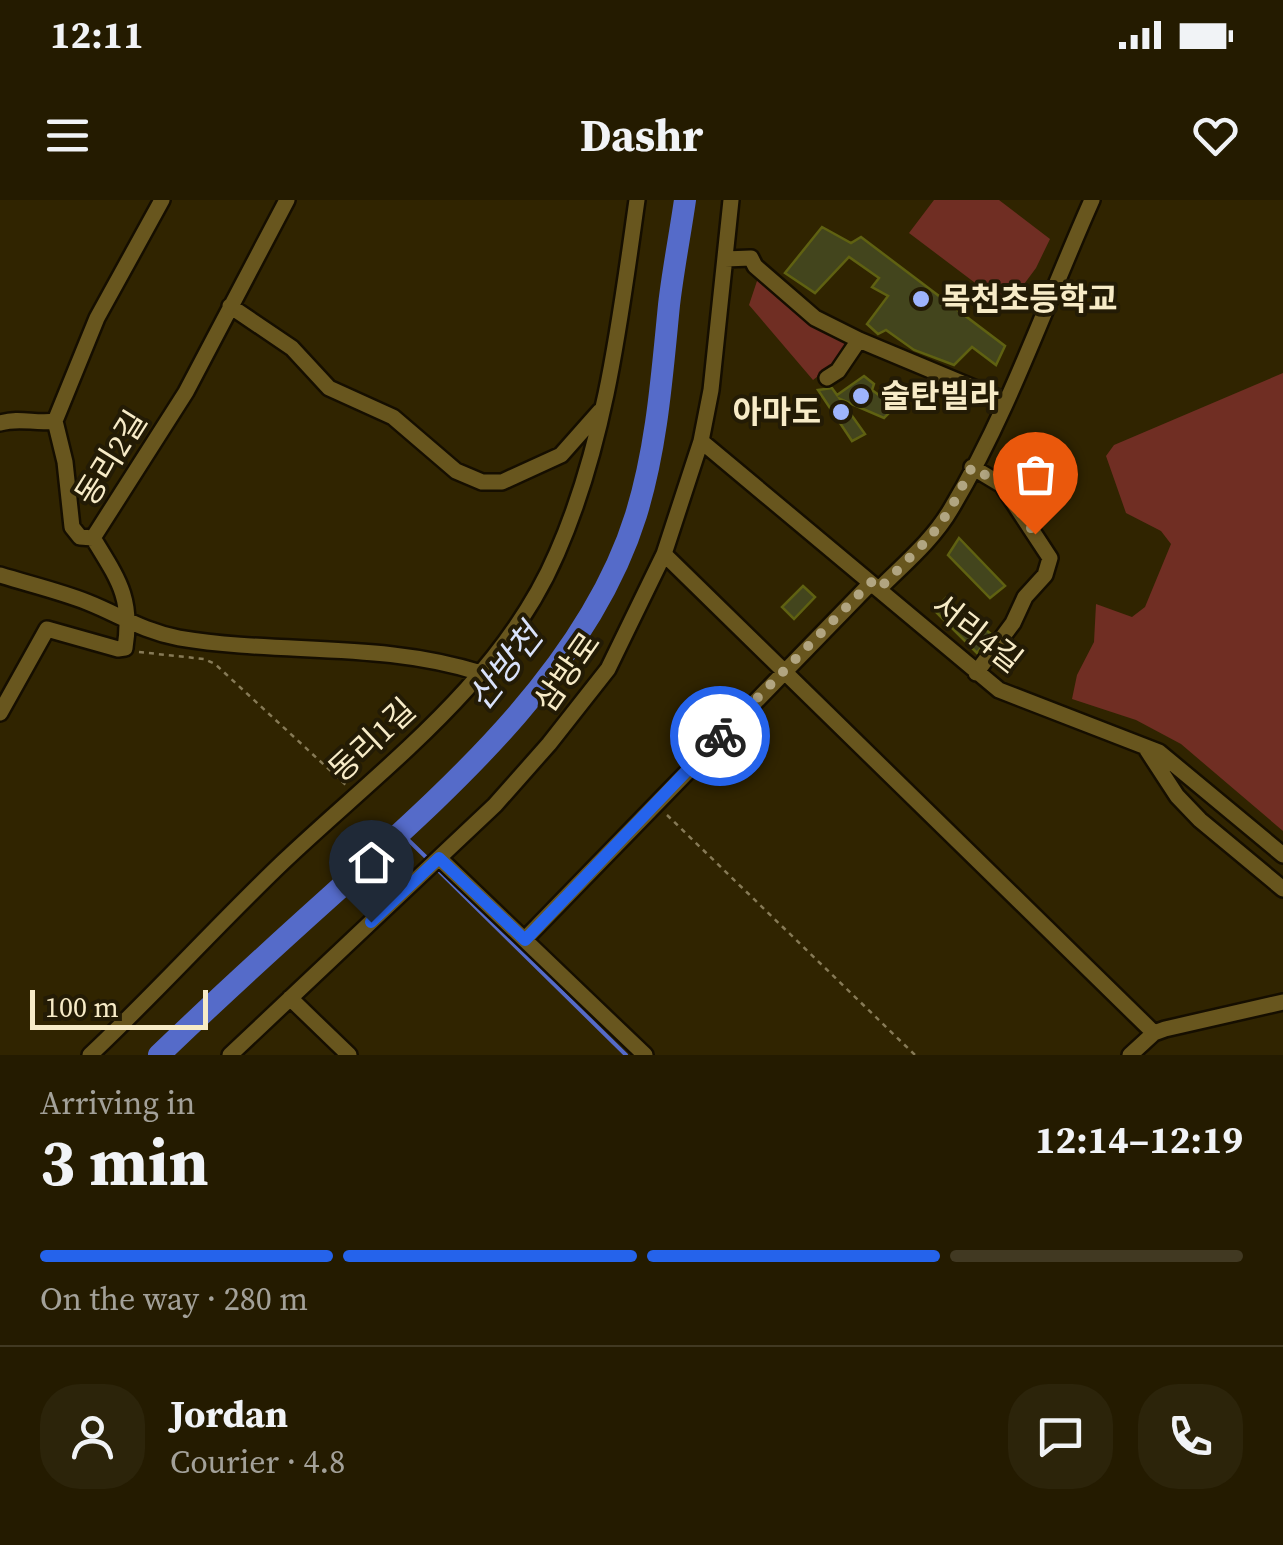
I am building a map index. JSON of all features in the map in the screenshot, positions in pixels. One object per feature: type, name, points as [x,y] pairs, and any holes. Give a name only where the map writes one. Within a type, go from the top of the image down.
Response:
[{"type":"street","points":[[94,538],[80,537],[72,527],[55,421],[97,318],[162,200]]},
{"type":"street","name":"동리2길","points":[[125,648],[129,624],[125,592],[94,538],[186,392],[287,200]]},
{"type":"street","name":"동리1길","points":[[90,1055],[481,673],[524,618],[556,556],[588,472],[614,362],[637,200]]},
{"type":"street","name":"삼방로","points":[[230,1055],[435,862],[538,756],[608,669],[664,554],[701,441],[711,390],[731,200]]},
{"type":"street","points":[[525,940],[784,670],[931,536],[950,510],[1005,402],[1092,200]]},
{"type":"street","points":[[725,259],[751,258],[754,266],[815,318],[1005,402]]},
{"type":"street","name":"동리1길","points":[[230,306],[292,348],[328,388],[393,418],[456,471],[482,482],[502,482],[560,455],[602,408]]},
{"type":"street","points":[[838,376],[859,340]]},
{"type":"street","points":[[0,422],[18,417],[40,424],[55,421]]},
{"type":"street","name":"서리4길","points":[[701,441],[999,690],[1148,747],[1283,855]]},
{"type":"street","points":[[972,467],[1002,485],[1050,558],[1045,574],[1024,597],[1013,623],[976,672]]},
{"type":"street","points":[[664,554],[1154,1034]]},
{"type":"street","points":[[0,574],[89,602],[129,624],[178,638],[355,649],[456,665],[481,673]]},
{"type":"street","points":[[0,713],[47,630],[125,648]]},
{"type":"street","points":[[1148,747],[1177,796],[1283,889]]},
{"type":"street","points":[[435,862],[525,940],[645,1055]]},
{"type":"street","points":[[290,998],[349,1055]]},
{"type":"street","points":[[1130,1055],[1154,1034],[1283,1002]]},
{"type":"path","points":[[125,648],[215,664],[355,793]]},
{"type":"path","points":[[655,804],[915,1055]]},
{"type":"shaded area","points":[[934,200],[999,200],[1050,239],[1036,268],[1007,307],[909,233]]},
{"type":"shaded area","points":[[758,278],[812,323],[851,342],[813,380],[749,305]]},
{"type":"shaded area","points":[[1283,373],[1283,831],[1181,744],[1136,720],[1072,699],[1077,675],[1094,642],[1096,604],[1132,617],[1145,607],[1171,544],[1161,531],[1126,513],[1106,456],[1114,445]]},
{"type":"building","points":[[822,227],[851,243],[861,237],[1005,346],[996,365],[972,347],[954,365],[914,350],[886,330],[878,334],[867,324],[888,296],[872,287],[879,278],[849,257],[815,293],[785,273]]},
{"type":"building","points":[[864,376],[874,384],[872,390],[895,407],[884,418],[840,399],[865,434],[852,441],[818,390],[832,388],[837,395]]},
{"type":"building","points":[[959,538],[1005,586],[990,598],[948,555]]},
{"type":"building","points":[[803,586],[815,597],[794,619],[782,607]]},
{"type":"building","points":[[946,598],[991,634],[977,653],[934,610]]},
{"type":"waterway","name":"산방천","points":[[159,1055],[467,769],[549,675],[585,625],[614,571],[643,489],[658,411],[685,200]]},
{"type":"waterway","points":[[401,833],[431,862]]},
{"type":"waterway","points":[[437,869],[626,1055]]},
{"type":"way so far","points":[[720,736],[871,582],[879,589],[931,536],[950,510],[972,467],[1002,485],[1035,534]]},
{"type":"place","name":"목천초등학교","points":[[921,299]]},
{"type":"place","name":"술탄빌라","points":[[861,396]]},
{"type":"place","name":"아마도","points":[[841,412]]},
{"type":"route","points":[[371,922],[439,858],[525,940],[720,736]]}]
